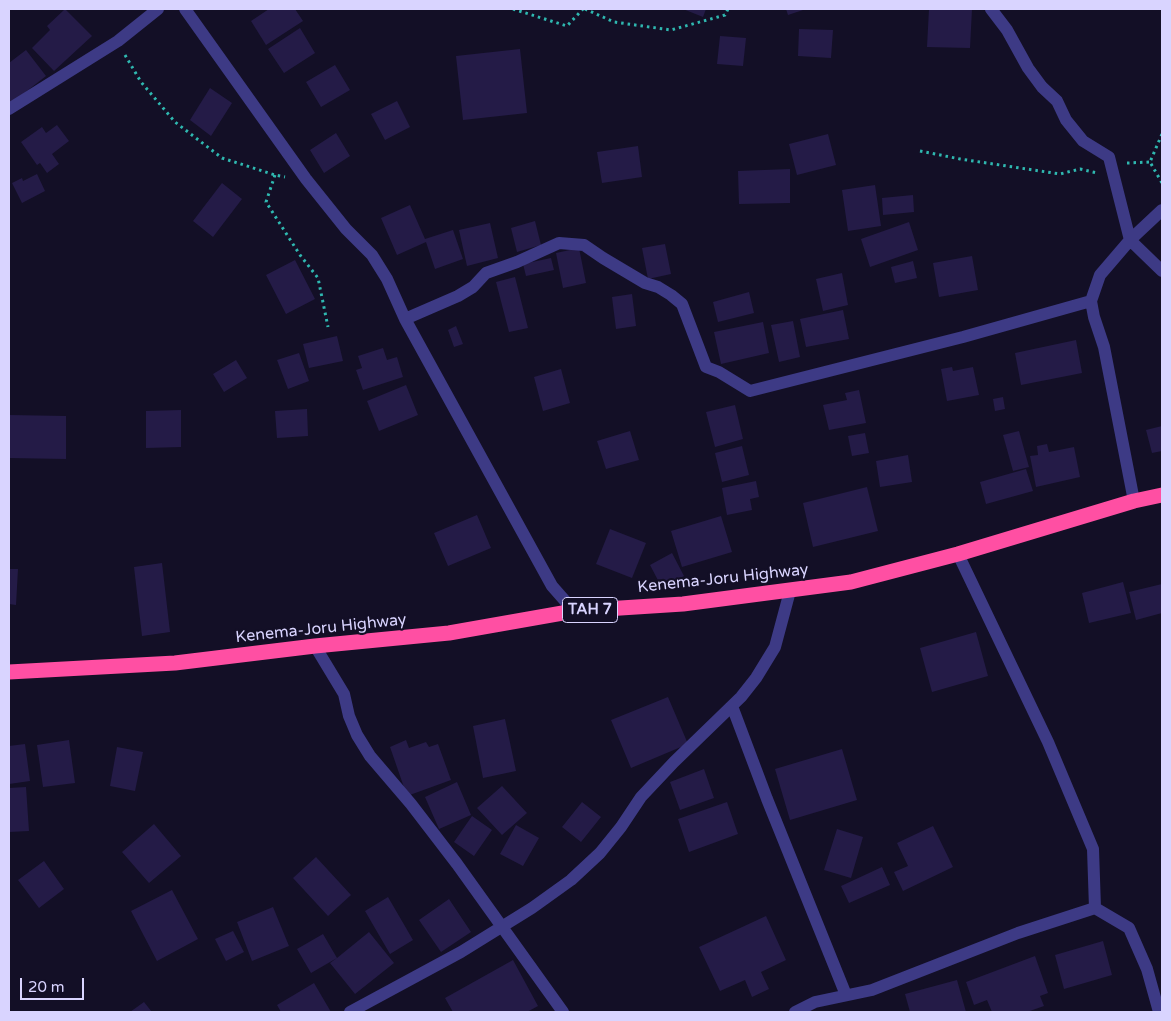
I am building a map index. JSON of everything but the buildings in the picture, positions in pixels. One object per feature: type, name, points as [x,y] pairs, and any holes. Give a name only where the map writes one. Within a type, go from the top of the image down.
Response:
[{"type":"highway","name":"Kenema-Joru Highway","points":[[9,672],[175,663],[315,646],[449,633],[574,611],[683,604],[851,582],[958,554],[1134,501],[1162,495]]},
{"type":"street","points":[[9,109],[118,41],[158,9]]},
{"type":"street","points":[[185,9],[312,186],[346,229],[372,255],[387,279],[405,318],[552,586],[574,611]]},
{"type":"street","points":[[991,9],[1007,30],[1028,68],[1042,88],[1057,101],[1066,120],[1083,142],[1109,157],[1130,240],[1162,271]]},
{"type":"street","points":[[1134,501],[1104,347],[1091,301],[1100,275],[1130,240],[1162,210]]},
{"type":"street","points":[[405,318],[458,296],[473,287],[486,273],[517,262],[559,242],[584,245],[602,258],[645,283],[671,294],[682,304],[706,367],[719,372],[750,391],[963,337],[1091,301]]},
{"type":"street","points":[[958,554],[1048,742],[1093,850],[1095,908]]},
{"type":"street","points":[[350,1012],[461,952],[572,880],[600,854],[641,797],[732,706],[756,678],[775,647],[790,590]]},
{"type":"street","points":[[315,646],[344,694],[349,716],[357,735],[370,756],[440,841],[563,1012]]},
{"type":"street","points":[[732,706],[767,799],[846,995]]},
{"type":"street","points":[[795,1012],[814,1002],[872,990],[1018,933],[1095,908],[1129,928],[1147,969],[1159,1012]]},
{"type":"path","points":[[513,9],[567,26],[584,9],[614,22],[670,30],[726,15],[728,9]]},
{"type":"path","points":[[118,41],[141,82],[175,122],[222,158],[275,176],[266,202],[300,255],[318,278],[328,327]]},
{"type":"path","points":[[1150,162],[1162,134]]},
{"type":"path","points":[[920,151],[1060,174],[1080,169],[1100,173],[1111,164],[1150,162]]},
{"type":"path","points":[[1150,162],[1162,183]]}]
